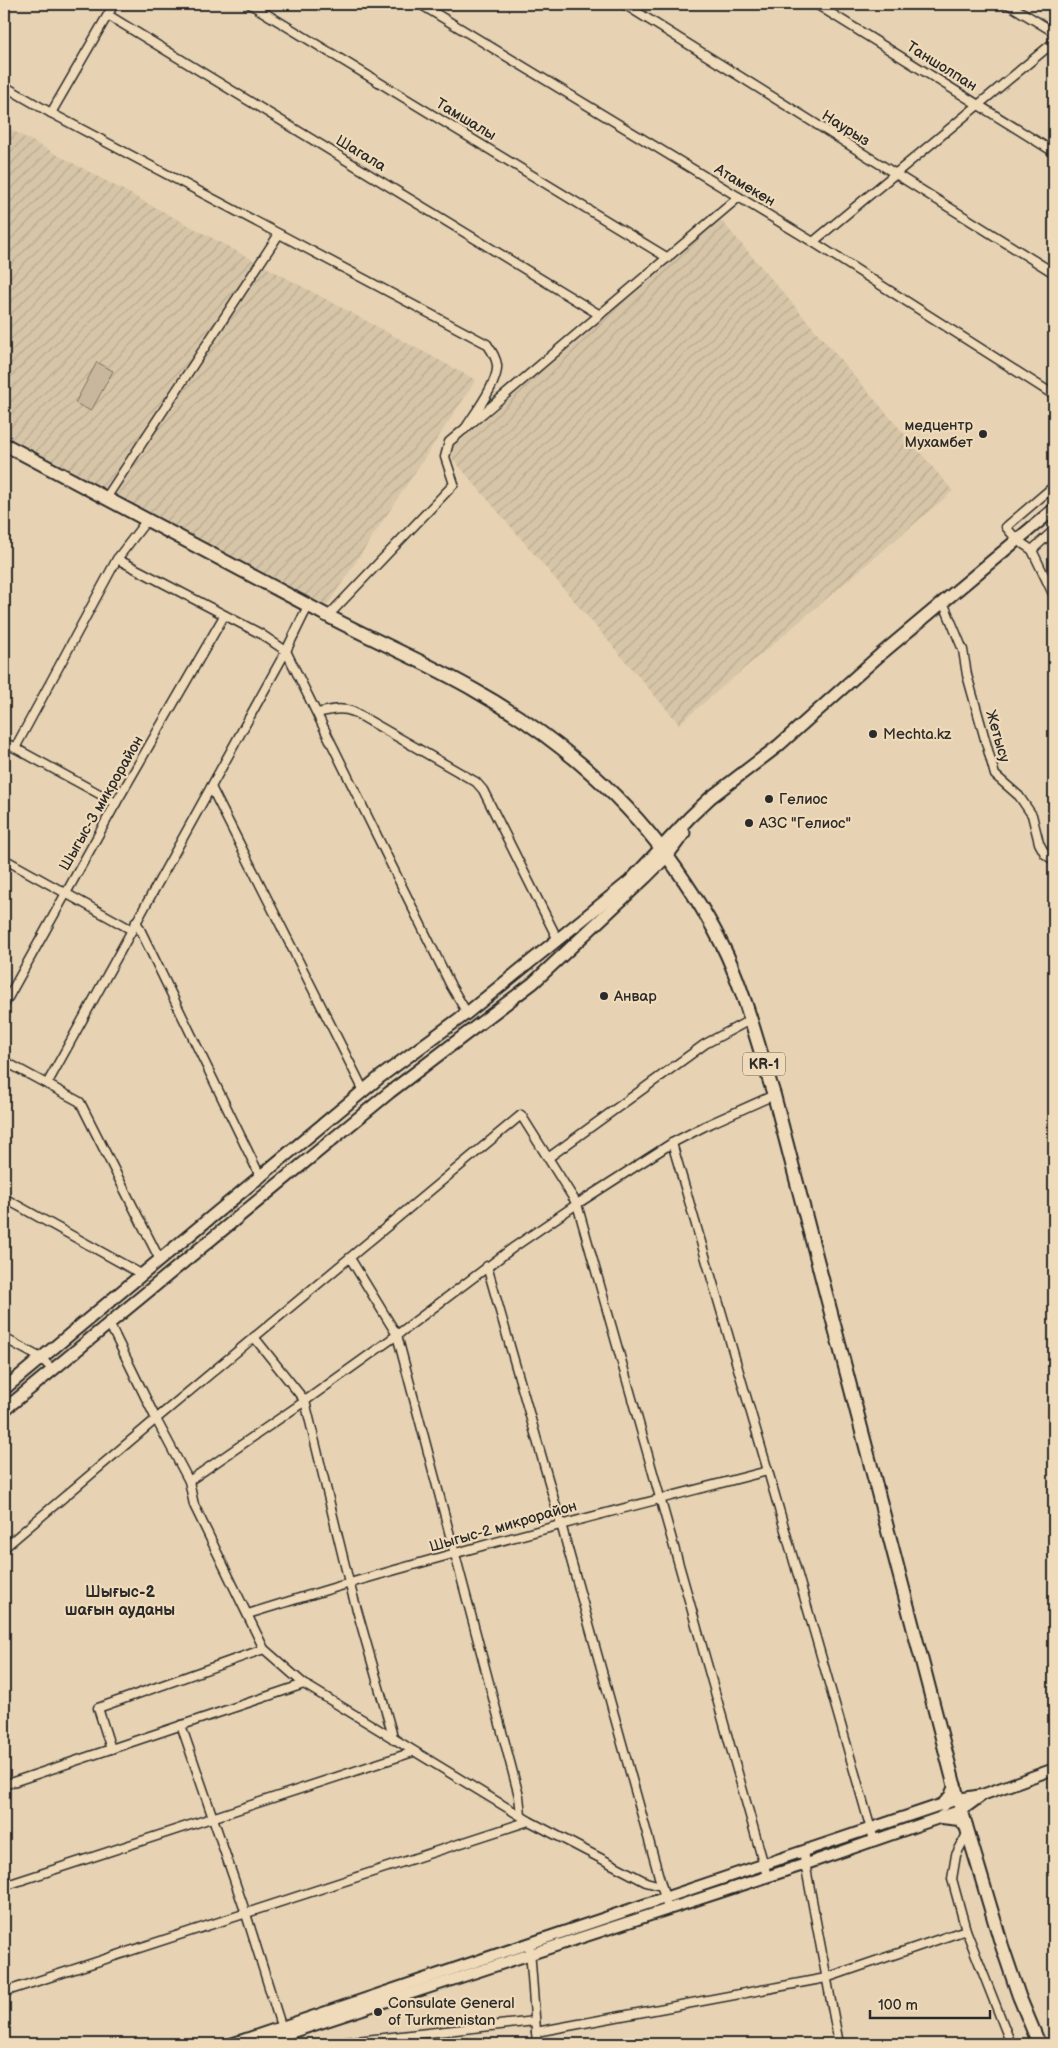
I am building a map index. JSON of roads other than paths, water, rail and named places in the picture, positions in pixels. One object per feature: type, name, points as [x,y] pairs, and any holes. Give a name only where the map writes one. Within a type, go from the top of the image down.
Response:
[{"type":"main road","name":"KR-1","points":[[4,444],[308,606],[477,691],[583,764],[629,811],[664,852],[697,901],[727,956],[774,1095],[960,1805],[1018,1996],[1040,2044]]},
{"type":"main road","points":[[4,1410],[390,1092],[533,983],[664,852],[690,817],[710,798],[778,746],[881,654],[1054,509]]},
{"type":"main road","points":[[4,1389],[261,1178],[380,1077],[467,1013],[664,852]]},
{"type":"main road","points":[[380,1077],[390,1092]]},
{"type":"main road","points":[[955,1786],[943,1811],[959,1819],[967,1829]]},
{"type":"street","points":[[51,113],[114,4]]},
{"type":"street","name":"Тамшалы","points":[[250,4],[668,258]]},
{"type":"street","name":"Атамекен","points":[[420,4],[813,242],[1054,395]]},
{"type":"street","name":"Наурыз","points":[[624,4],[1054,274]]},
{"type":"street","name":"Таншолпан","points":[[816,4],[1054,152]]},
{"type":"street","points":[[1008,4],[1054,32]]},
{"type":"street","name":"Шагала","points":[[108,15],[600,315]]},
{"type":"street","points":[[813,242],[1054,42]]},
{"type":"street","points":[[4,86],[51,113],[487,344],[494,354],[498,367],[495,380],[465,429]]},
{"type":"street","points":[[328,616],[454,484],[446,464],[446,450],[449,442],[739,197]]},
{"type":"street","points":[[106,498],[279,234]]},
{"type":"street","points":[[1054,486],[1006,527],[1017,540],[1032,550],[1054,596]]},
{"type":"street","points":[[15,748],[116,559],[147,520]]},
{"type":"street","points":[[1032,550],[1054,530]]},
{"type":"street","points":[[116,559],[261,634],[286,651],[451,986],[467,1013]]},
{"type":"street","name":"Жетысу","points":[[943,602],[963,650],[967,675],[995,775],[1020,796],[1032,814],[1039,843],[1045,854],[1054,861]]},
{"type":"street","points":[[47,1084],[286,651],[308,606]]},
{"type":"street","name":"Шыгыс-3 микрорайон","points":[[4,1005],[116,803],[224,616]]},
{"type":"street","points":[[317,713],[338,709],[354,712],[476,782],[483,790],[558,940]]},
{"type":"street","points":[[4,742],[116,803]]},
{"type":"street","points":[[211,787],[364,1091]]},
{"type":"street","points":[[4,859],[132,930]]},
{"type":"street","points":[[136,921],[261,1178]]},
{"type":"street","points":[[548,1158],[705,1044],[750,1020]]},
{"type":"street","points":[[4,1061],[80,1102],[160,1260]]},
{"type":"street","points":[[189,1481],[305,1401],[397,1335],[487,1266],[577,1204],[672,1143],[774,1095]]},
{"type":"street","points":[[4,1548],[521,1115],[577,1204],[767,1876]]},
{"type":"street","points":[[672,1143],[872,1835]]},
{"type":"street","points":[[4,1198],[143,1274]]},
{"type":"street","points":[[350,1258],[397,1335],[519,1796],[521,1815]]},
{"type":"street","points":[[487,1266],[668,1909]]},
{"type":"street","points":[[109,1323],[189,1481],[194,1505],[264,1650],[304,1684],[529,1821],[646,1882],[661,1886]]},
{"type":"street","points":[[254,1337],[305,1401],[348,1582],[394,1740]]},
{"type":"street","points":[[4,1338],[42,1358],[53,1370]]},
{"type":"street","name":"Шыгыс-2 микрорайон","points":[[248,1614],[348,1582],[561,1524],[768,1471]]},
{"type":"street","points":[[111,1749],[98,1708],[264,1650]]},
{"type":"street","points":[[4,1784],[304,1684]]},
{"type":"street","points":[[181,1725],[246,1914],[283,2031]]},
{"type":"street","points":[[4,1886],[395,1756],[413,1752]]},
{"type":"street","points":[[230,2044],[255,2040],[530,1949],[664,1899],[803,1852],[872,1835],[960,1805],[1054,1768]]},
{"type":"street","points":[[4,1992],[529,1821]]},
{"type":"street","points":[[967,1829],[956,1855],[952,1880],[966,1930],[1011,2044]]},
{"type":"street","points":[[530,1949],[668,1909],[806,1864],[872,1835]]},
{"type":"street","points":[[803,1852],[838,2044]]},
{"type":"street","points":[[536,2032],[826,1978],[966,1930]]},
{"type":"street","points":[[530,1949],[537,2044]]},
{"type":"street","points":[[339,2043],[535,2021]]},
{"type":"place","name":"медцентр Мухамбет","points":[[983,434]]},
{"type":"place","name":"Mechta.kz","points":[[873,734]]},
{"type":"place","name":"Гелиос","points":[[769,799]]},
{"type":"place","name":"АЗС \"Гелиос\"","points":[[749,823]]},
{"type":"place","name":"Анвар","points":[[604,996]]},
{"type":"place","name":"Consulate General of Turkmenistan","points":[[378,2012]]},
{"type":"district","name":"Шығыс-2 шағын ауданы","points":[[120,1600]]}]
